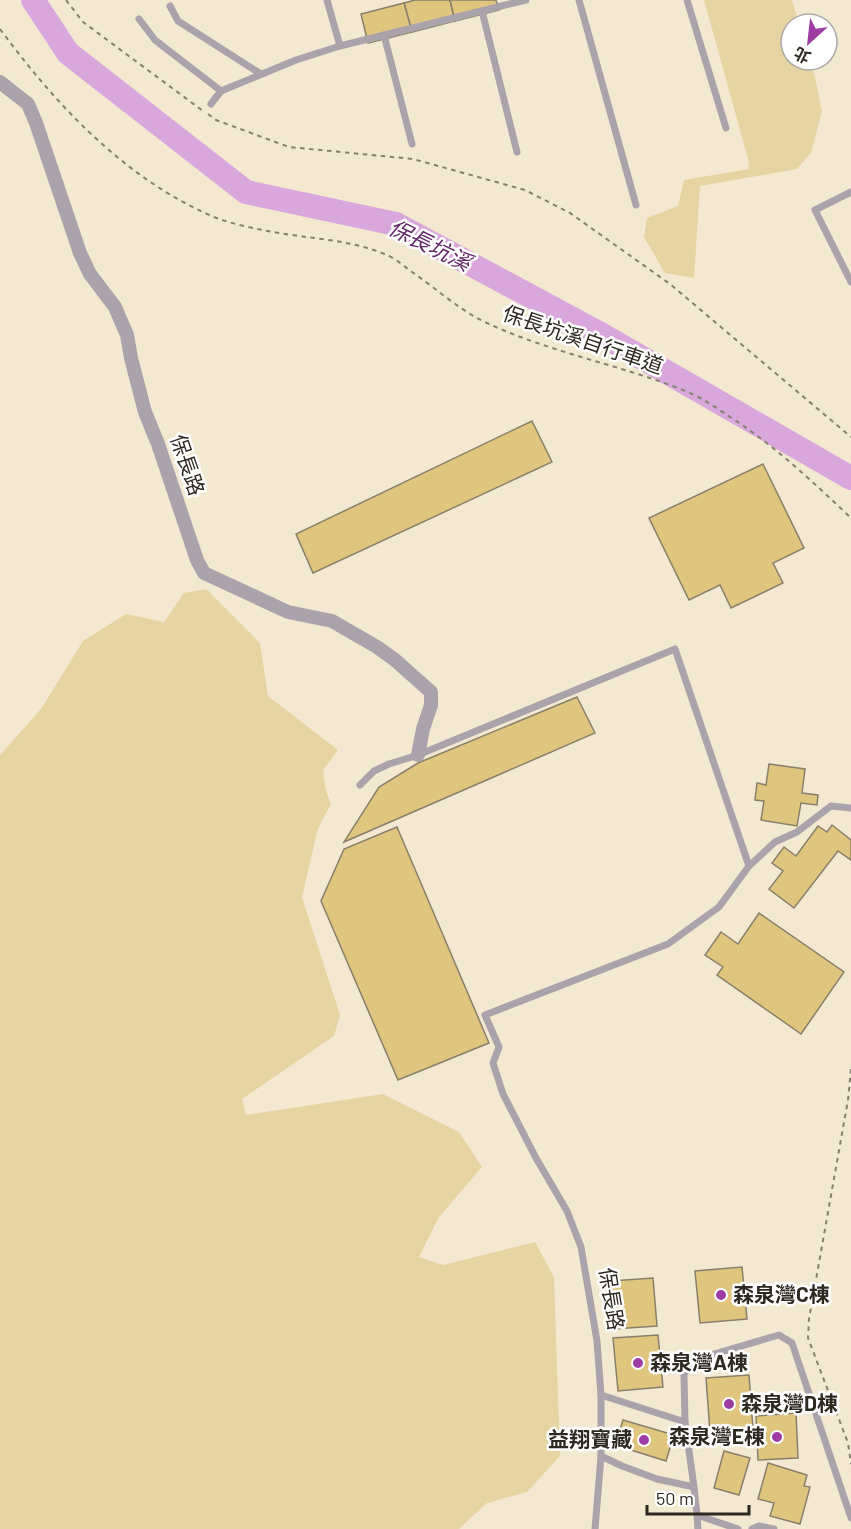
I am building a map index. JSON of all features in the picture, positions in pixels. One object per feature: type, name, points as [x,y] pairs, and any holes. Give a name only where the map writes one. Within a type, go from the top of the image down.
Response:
[{"type":"street","name":"保長路","points":[[0,82],[28,105],[80,253],[90,274],[115,307],[127,336],[145,412],[197,560],[204,573],[288,612],[332,621],[377,647],[409,671],[431,692],[431,705],[418,755]]},
{"type":"lane","points":[[327,0],[340,46]]},
{"type":"lane","points":[[211,104],[221,91],[296,60],[340,46],[526,0]]},
{"type":"lane","points":[[579,0],[636,206]]},
{"type":"lane","points":[[687,0],[726,128]]},
{"type":"lane","points":[[170,6],[178,21],[261,74]]},
{"type":"lane","points":[[483,11],[517,152]]},
{"type":"lane","points":[[139,19],[155,40],[221,91]]},
{"type":"lane","points":[[384,35],[412,144]]},
{"type":"lane","points":[[851,192],[815,210],[851,282]]},
{"type":"lane","points":[[360,785],[374,771],[389,764],[418,755],[675,650],[749,866],[775,842],[797,832],[831,806],[851,808]]},
{"type":"lane","name":"保長路","points":[[595,1529],[601,1456],[601,1395],[597,1341],[582,1247],[567,1211],[503,1094],[493,1063],[499,1047],[485,1015],[668,944],[719,907],[749,866]]},
{"type":"lane","points":[[698,1529],[685,1422],[684,1374],[697,1359],[779,1335],[792,1343],[851,1518]]},
{"type":"lane","points":[[601,1395],[685,1422]]},
{"type":"lane","points":[[601,1456],[657,1479],[694,1487]]},
{"type":"lane","points":[[697,1515],[738,1529]]},
{"type":"lane","points":[[752,1529],[759,1526],[774,1529]]},
{"type":"path","points":[[66,0],[83,22],[216,120],[289,147],[413,159],[525,190],[570,213],[670,284],[851,437]]},
{"type":"path","name":"保長坑溪自行車道","points":[[0,29],[61,105],[98,141],[131,168],[174,196],[216,218],[263,230],[363,246],[390,256],[459,308],[486,322],[531,342],[690,393],[743,425],[789,461],[851,519]]},
{"type":"path","points":[[851,1069],[848,1100],[809,1319],[808,1338],[849,1443],[851,1464]]},
{"type":"shaded area","points":[[704,0],[792,0],[796,12],[779,12],[779,72],[813,72],[822,111],[811,153],[797,169],[700,186],[694,278],[665,273],[644,237],[647,218],[678,206],[684,180],[749,169]]},
{"type":"shaded area","points":[[206,589],[260,643],[268,696],[338,750],[323,770],[326,791],[331,804],[318,828],[302,897],[340,1015],[334,1036],[242,1099],[246,1115],[383,1094],[459,1132],[482,1167],[439,1217],[419,1257],[443,1265],[535,1242],[554,1277],[560,1456],[527,1492],[487,1503],[459,1529],[0,1529],[0,755],[41,709],[83,641],[126,614],[164,622],[184,593]]},
{"type":"building","points":[[415,0],[450,0],[455,21],[412,32],[404,3]]},
{"type":"building","points":[[450,0],[496,0],[499,10],[455,21]]},
{"type":"building","points":[[404,3],[412,32],[368,43],[361,14]]},
{"type":"building","points":[[532,421],[552,462],[313,573],[296,534]]},
{"type":"building","points":[[763,464],[804,548],[773,563],[783,583],[731,608],[720,585],[689,600],[649,518]]},
{"type":"building","points":[[577,697],[595,733],[344,842],[379,787],[418,763]]},
{"type":"building","points":[[769,764],[805,769],[802,793],[818,795],[817,805],[801,803],[797,826],[761,820],[764,801],[755,800],[757,783],[766,785]]},
{"type":"building","points":[[832,825],[851,840],[851,860],[838,851],[794,908],[769,889],[783,871],[772,863],[784,847],[796,856],[818,826],[827,832]]},
{"type":"building","points":[[397,827],[489,1043],[398,1080],[321,901],[344,849]]},
{"type":"building","points":[[759,913],[844,972],[801,1034],[717,975],[723,967],[705,955],[721,932],[738,944]]},
{"type":"building","name":"森泉灣C棟","points":[[742,1267],[747,1319],[700,1323],[695,1271]]},
{"type":"building","points":[[653,1278],[657,1326],[614,1329],[611,1281]]},
{"type":"building","name":"森泉灣A棟","points":[[658,1335],[663,1387],[618,1391],[613,1338]]},
{"type":"building","name":"森泉灣D棟","points":[[749,1375],[753,1429],[710,1432],[706,1378]]},
{"type":"building","name":"森泉灣E棟","points":[[796,1413],[798,1458],[758,1460],[756,1416]]},
{"type":"building","name":"益翔寶藏","points":[[623,1420],[674,1435],[666,1461],[615,1445]]},
{"type":"building","points":[[724,1451],[750,1458],[739,1495],[714,1488]]},
{"type":"building","points":[[768,1463],[807,1475],[804,1486],[810,1487],[800,1524],[770,1516],[774,1503],[758,1499]]},
{"type":"waterway","name":"保長坑溪","points":[[33,0],[68,53],[246,192],[396,224],[597,332],[851,478]]},
{"type":"place","name":"森泉灣C棟","points":[[721,1295]]},
{"type":"place","name":"森泉灣A棟","points":[[638,1363]]},
{"type":"place","name":"森泉灣D棟","points":[[729,1404]]},
{"type":"place","name":"森泉灣E棟","points":[[777,1437]]},
{"type":"place","name":"益翔寶藏","points":[[644,1440]]}]
